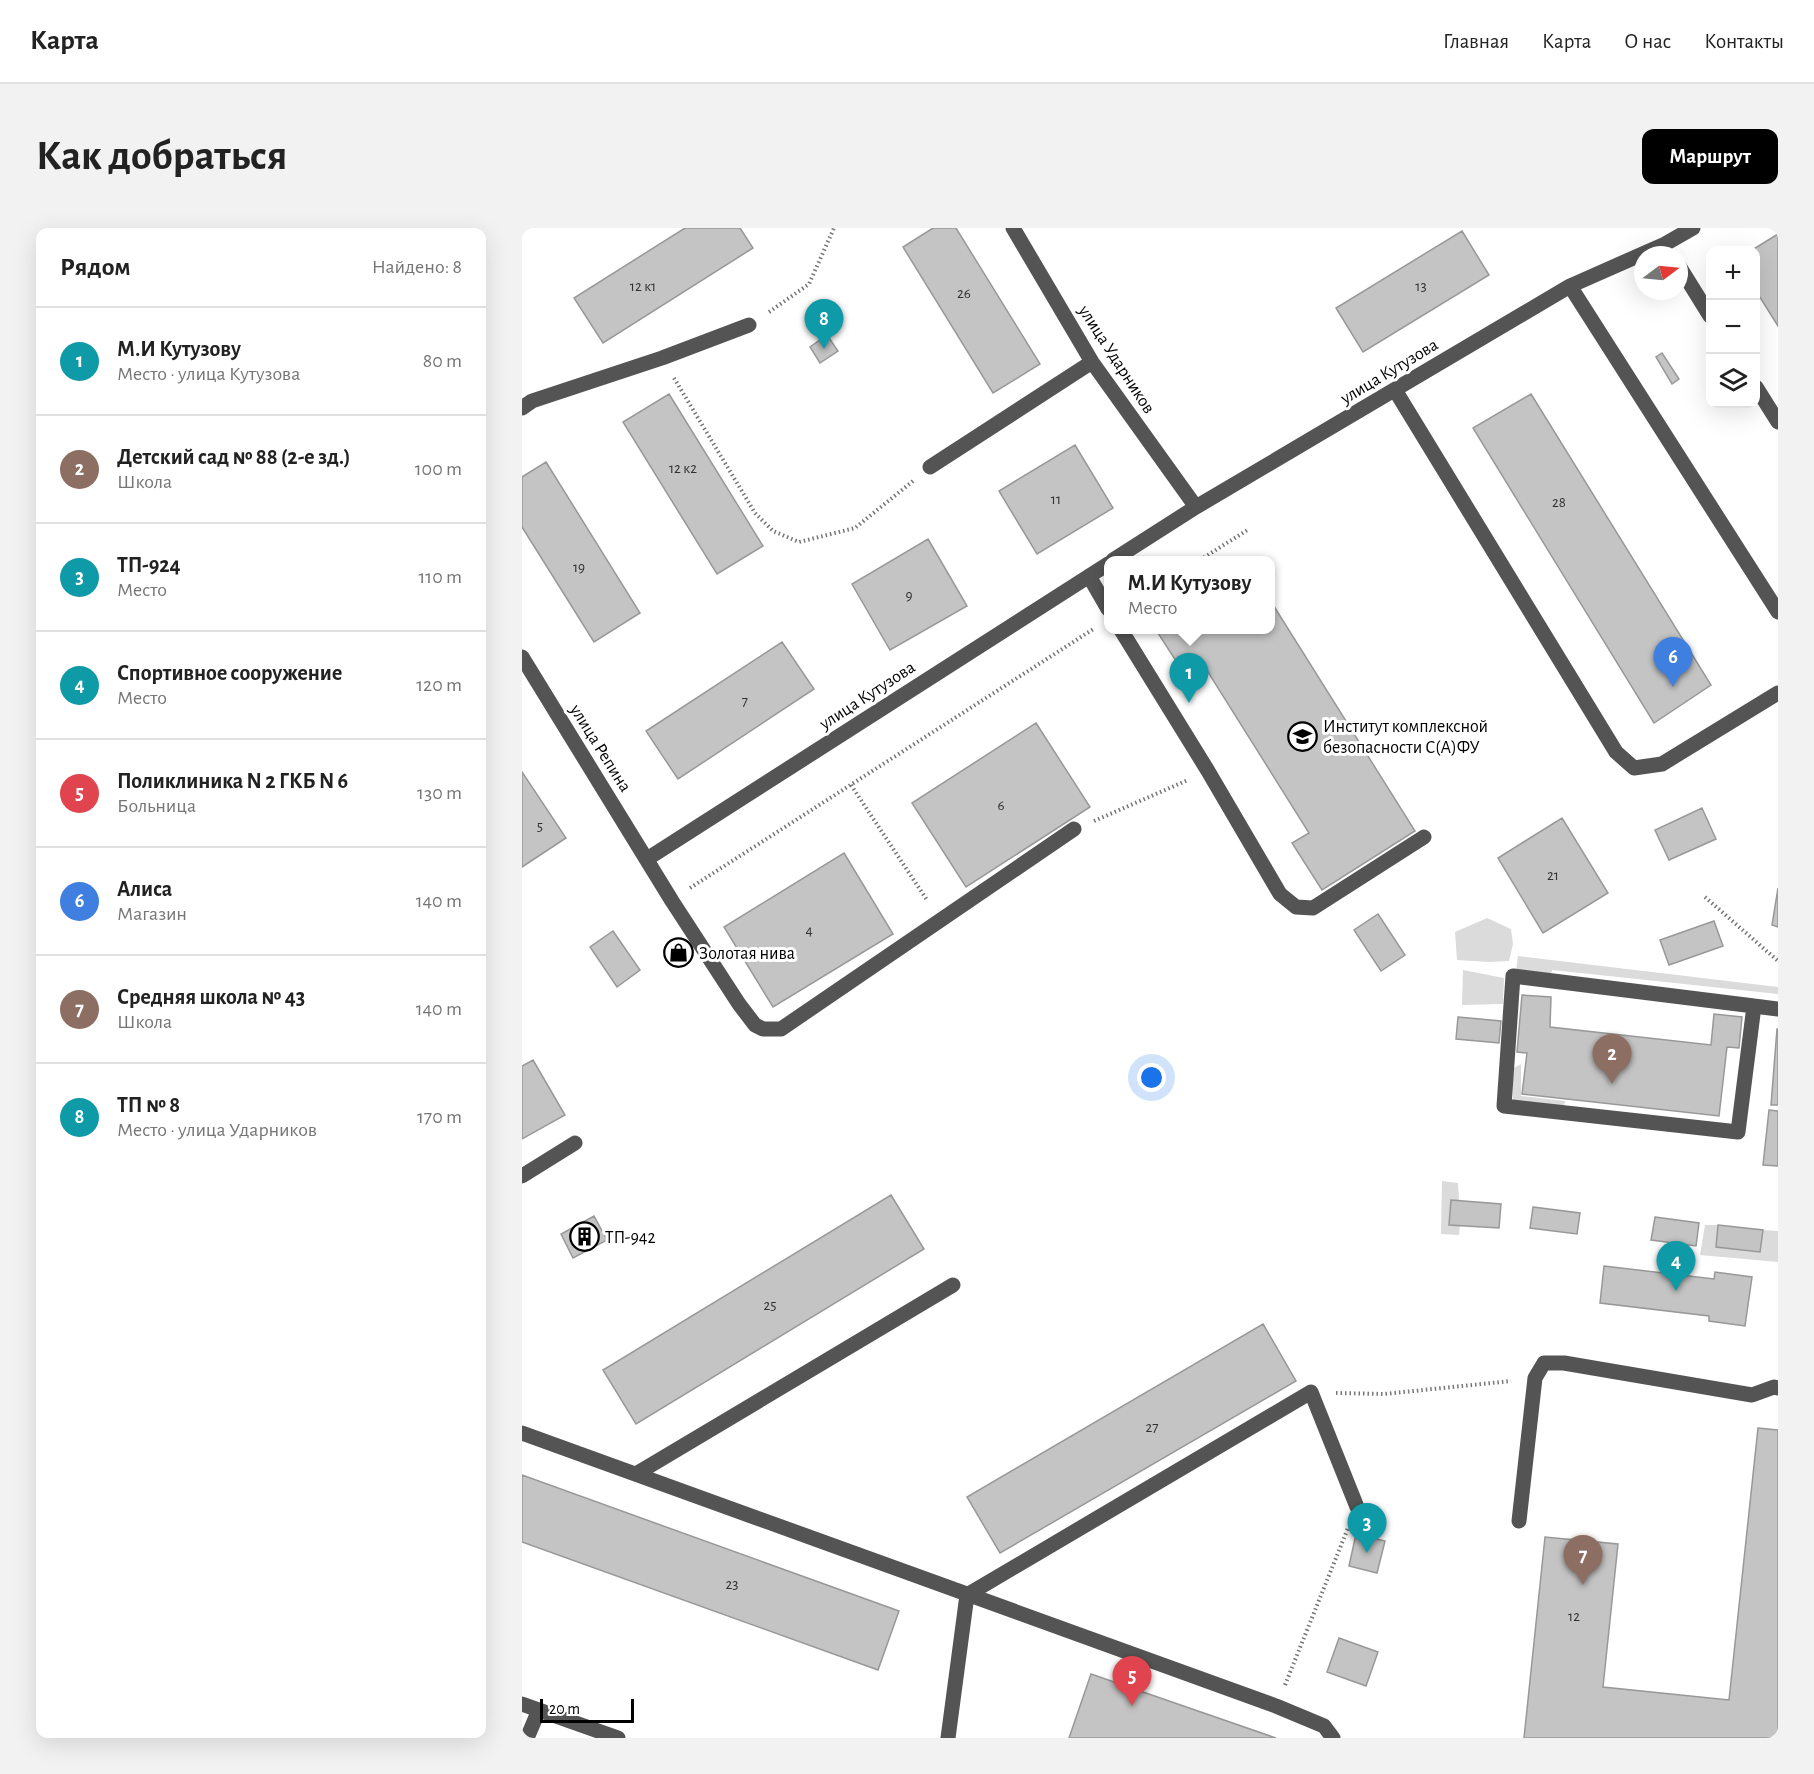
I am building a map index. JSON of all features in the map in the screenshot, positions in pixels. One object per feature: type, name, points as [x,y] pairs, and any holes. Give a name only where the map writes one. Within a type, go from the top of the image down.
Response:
[{"type":"street","name":"улица Ударников","points":[[1013,228],[1092,362],[1196,507]]},
{"type":"street","name":"улица Кутузова","points":[[1672,246],[1693,228]]},
{"type":"street","name":"улица Кутузова","points":[[1121,556],[1196,507],[1570,286],[1634,262]]},
{"type":"street","points":[[1688,281],[1706,310]]},
{"type":"street","points":[[1570,286],[1778,612]]},
{"type":"street","points":[[522,408],[532,401],[662,358],[749,326]]},
{"type":"street","points":[[930,467],[1092,362]]},
{"type":"street","points":[[1395,390],[1617,752],[1634,768],[1662,764],[1778,693]]},
{"type":"street","points":[[1760,395],[1778,422]]},
{"type":"street","name":"улица Кутузова","points":[[647,859],[1104,567]]},
{"type":"street","points":[[1089,576],[1104,602]]},
{"type":"street","points":[[1123,634],[1280,894],[1296,907],[1313,908],[1424,837]]},
{"type":"street","name":"улица Репина","points":[[522,657],[672,901],[739,1004],[755,1024],[763,1029],[781,1029],[1074,830]]},
{"type":"street","points":[[1754,1006],[1738,1132],[1504,1106],[1514,976],[1754,1006],[1778,1009]]},
{"type":"street","points":[[522,1176],[575,1143]]},
{"type":"street","points":[[636,1474],[953,1285]]},
{"type":"street","points":[[1519,1521],[1535,1378],[1544,1363],[1564,1363],[1752,1395],[1774,1387],[1778,1388]]},
{"type":"street","points":[[967,1595],[1311,1392],[1357,1508]]},
{"type":"street","points":[[522,1433],[1276,1706],[1324,1726],[1333,1738]]},
{"type":"street","points":[[948,1738],[967,1595]]},
{"type":"street","points":[[522,1704],[618,1738]]},
{"type":"street","points":[[527,1738],[538,1710]]},
{"type":"path","points":[[749,326],[809,284],[834,228]]},
{"type":"path","points":[[662,358],[755,513],[774,531],[799,542],[855,528],[930,467]]},
{"type":"path","points":[[1208,556],[1249,529]]},
{"type":"path","points":[[672,901],[1098,626]]},
{"type":"path","points":[[1074,830],[1208,771]]},
{"type":"path","points":[[851,785],[941,921]]},
{"type":"path","points":[[1705,897],[1778,961]]},
{"type":"path","points":[[1311,1392],[1384,1394],[1535,1378]]},
{"type":"path","points":[[1276,1706],[1357,1508]]},
{"type":"shaded area","points":[[1487,918],[1511,929],[1513,944],[1509,961],[1457,960],[1455,932]]},
{"type":"shaded area","points":[[1518,956],[1778,987],[1778,994],[1552,970],[1551,975],[1516,971]]},
{"type":"shaded area","points":[[1463,970],[1504,978],[1503,1004],[1462,1005]]},
{"type":"shaded area","points":[[1521,1064],[1521,1096],[1565,1101],[1564,1108],[1513,1104],[1512,1069]]},
{"type":"shaded area","points":[[1442,1181],[1458,1183],[1459,1200],[1451,1200],[1449,1224],[1460,1225],[1459,1235],[1441,1234]]},
{"type":"shaded area","points":[[1705,1225],[1718,1225],[1716,1247],[1759,1252],[1763,1230],[1778,1231],[1778,1262],[1700,1255]]},
{"type":"building","points":[[685,228],[740,228],[753,248],[603,343],[574,298]]},
{"type":"building","points":[[933,228],[956,228],[1040,364],[993,393],[903,247]]},
{"type":"building","points":[[1462,231],[1489,275],[1363,352],[1336,308]]},
{"type":"building","points":[[1778,234],[1778,326],[1760,297],[1758,246]]},
{"type":"building","points":[[827,335],[838,351],[820,363],[810,347]]},
{"type":"building","points":[[1662,353],[1679,379],[1672,384],[1656,357]]},
{"type":"building","points":[[669,394],[763,546],[717,574],[623,422]]},
{"type":"building","points":[[1531,394],[1711,685],[1654,723],[1473,428]]},
{"type":"building","points":[[1075,445],[1113,508],[1037,554],[999,491]]},
{"type":"building","points":[[546,462],[640,613],[594,642],[522,527],[522,477]]},
{"type":"building","points":[[928,539],[967,606],[890,650],[852,584]]},
{"type":"building","points":[[1275,608],[1415,831],[1322,890],[1292,843],[1309,833],[1203,664],[1185,675],[1159,634],[1275,634]]},
{"type":"building","points":[[782,642],[814,689],[678,779],[646,731]]},
{"type":"building","points":[[1036,723],[1090,807],[966,887],[912,803]]},
{"type":"building","points":[[522,772],[566,838],[522,867]]},
{"type":"building","points":[[1702,808],[1716,839],[1669,860],[1655,830]]},
{"type":"building","points":[[1562,818],[1608,893],[1543,933],[1498,858]]},
{"type":"building","points":[[844,853],[893,934],[773,1007],[724,927]]},
{"type":"building","points":[[1778,888],[1778,927],[1772,925]]},
{"type":"building","points":[[1378,914],[1405,955],[1381,971],[1354,930]]},
{"type":"building","points":[[1714,921],[1723,946],[1669,965],[1660,940]]},
{"type":"building","points":[[613,931],[640,970],[617,987],[590,947]]},
{"type":"building","points":[[1522,995],[1551,997],[1550,1027],[1711,1045],[1714,1014],[1742,1017],[1739,1048],[1727,1047],[1719,1116],[1522,1094],[1527,1053],[1517,1052]]},
{"type":"building","points":[[1458,1017],[1501,1021],[1499,1043],[1456,1039]]},
{"type":"building","points":[[1777,1029],[1778,1105],[1771,1105]]},
{"type":"building","points":[[533,1060],[565,1115],[522,1139],[522,1066]]},
{"type":"building","points":[[1769,1110],[1778,1111],[1778,1166],[1763,1165]]},
{"type":"building","points":[[891,1195],[924,1249],[636,1424],[603,1370]]},
{"type":"building","points":[[1451,1200],[1501,1204],[1499,1228],[1449,1225]]},
{"type":"building","points":[[1533,1207],[1580,1213],[1577,1234],[1530,1228]]},
{"type":"building","name":"ТП-942","points":[[594,1216],[607,1240],[573,1258],[561,1234]]},
{"type":"building","points":[[1655,1217],[1699,1223],[1696,1246],[1651,1240]]},
{"type":"building","points":[[1718,1225],[1763,1230],[1760,1252],[1716,1247]]},
{"type":"building","points":[[1604,1266],[1714,1279],[1715,1272],[1752,1277],[1745,1326],[1709,1321],[1709,1316],[1600,1303]]},
{"type":"building","points":[[1263,1324],[1296,1381],[1000,1553],[967,1497]]},
{"type":"building","points":[[1758,1428],[1778,1430],[1778,1738],[1524,1738],[1545,1537],[1618,1544],[1603,1687],[1729,1700]]},
{"type":"building","points":[[522,1475],[899,1611],[878,1670],[522,1542]]},
{"type":"building","points":[[1356,1534],[1385,1541],[1377,1573],[1349,1566]]},
{"type":"building","points":[[1339,1638],[1378,1652],[1366,1686],[1327,1672]]},
{"type":"building","points":[[1091,1674],[1276,1738],[1069,1738]]},
{"type":"place","name":"ТП № 8","points":[[824,349]]},
{"type":"place","name":"Алиса","points":[[1673,687]]},
{"type":"place","name":"М.И Кутузову","points":[[1189,703]]},
{"type":"place","name":"Институт комплексной безопасности С(А)ФУ","points":[[1302,736]]},
{"type":"place","name":"Золотая нива","points":[[678,953]]},
{"type":"place","name":"Детский сад № 88 (2-е зд.)","points":[[1612,1084]]},
{"type":"place","name":"ТП-942","points":[[584,1237]]},
{"type":"place","name":"Спортивное сооружение","points":[[1676,1291]]},
{"type":"place","name":"ТП-924","points":[[1367,1553]]},
{"type":"place","name":"Средняя школа № 43","points":[[1583,1585]]},
{"type":"place","name":"Поликлиника N 2 ГКБ N 6","points":[[1132,1706]]}]
